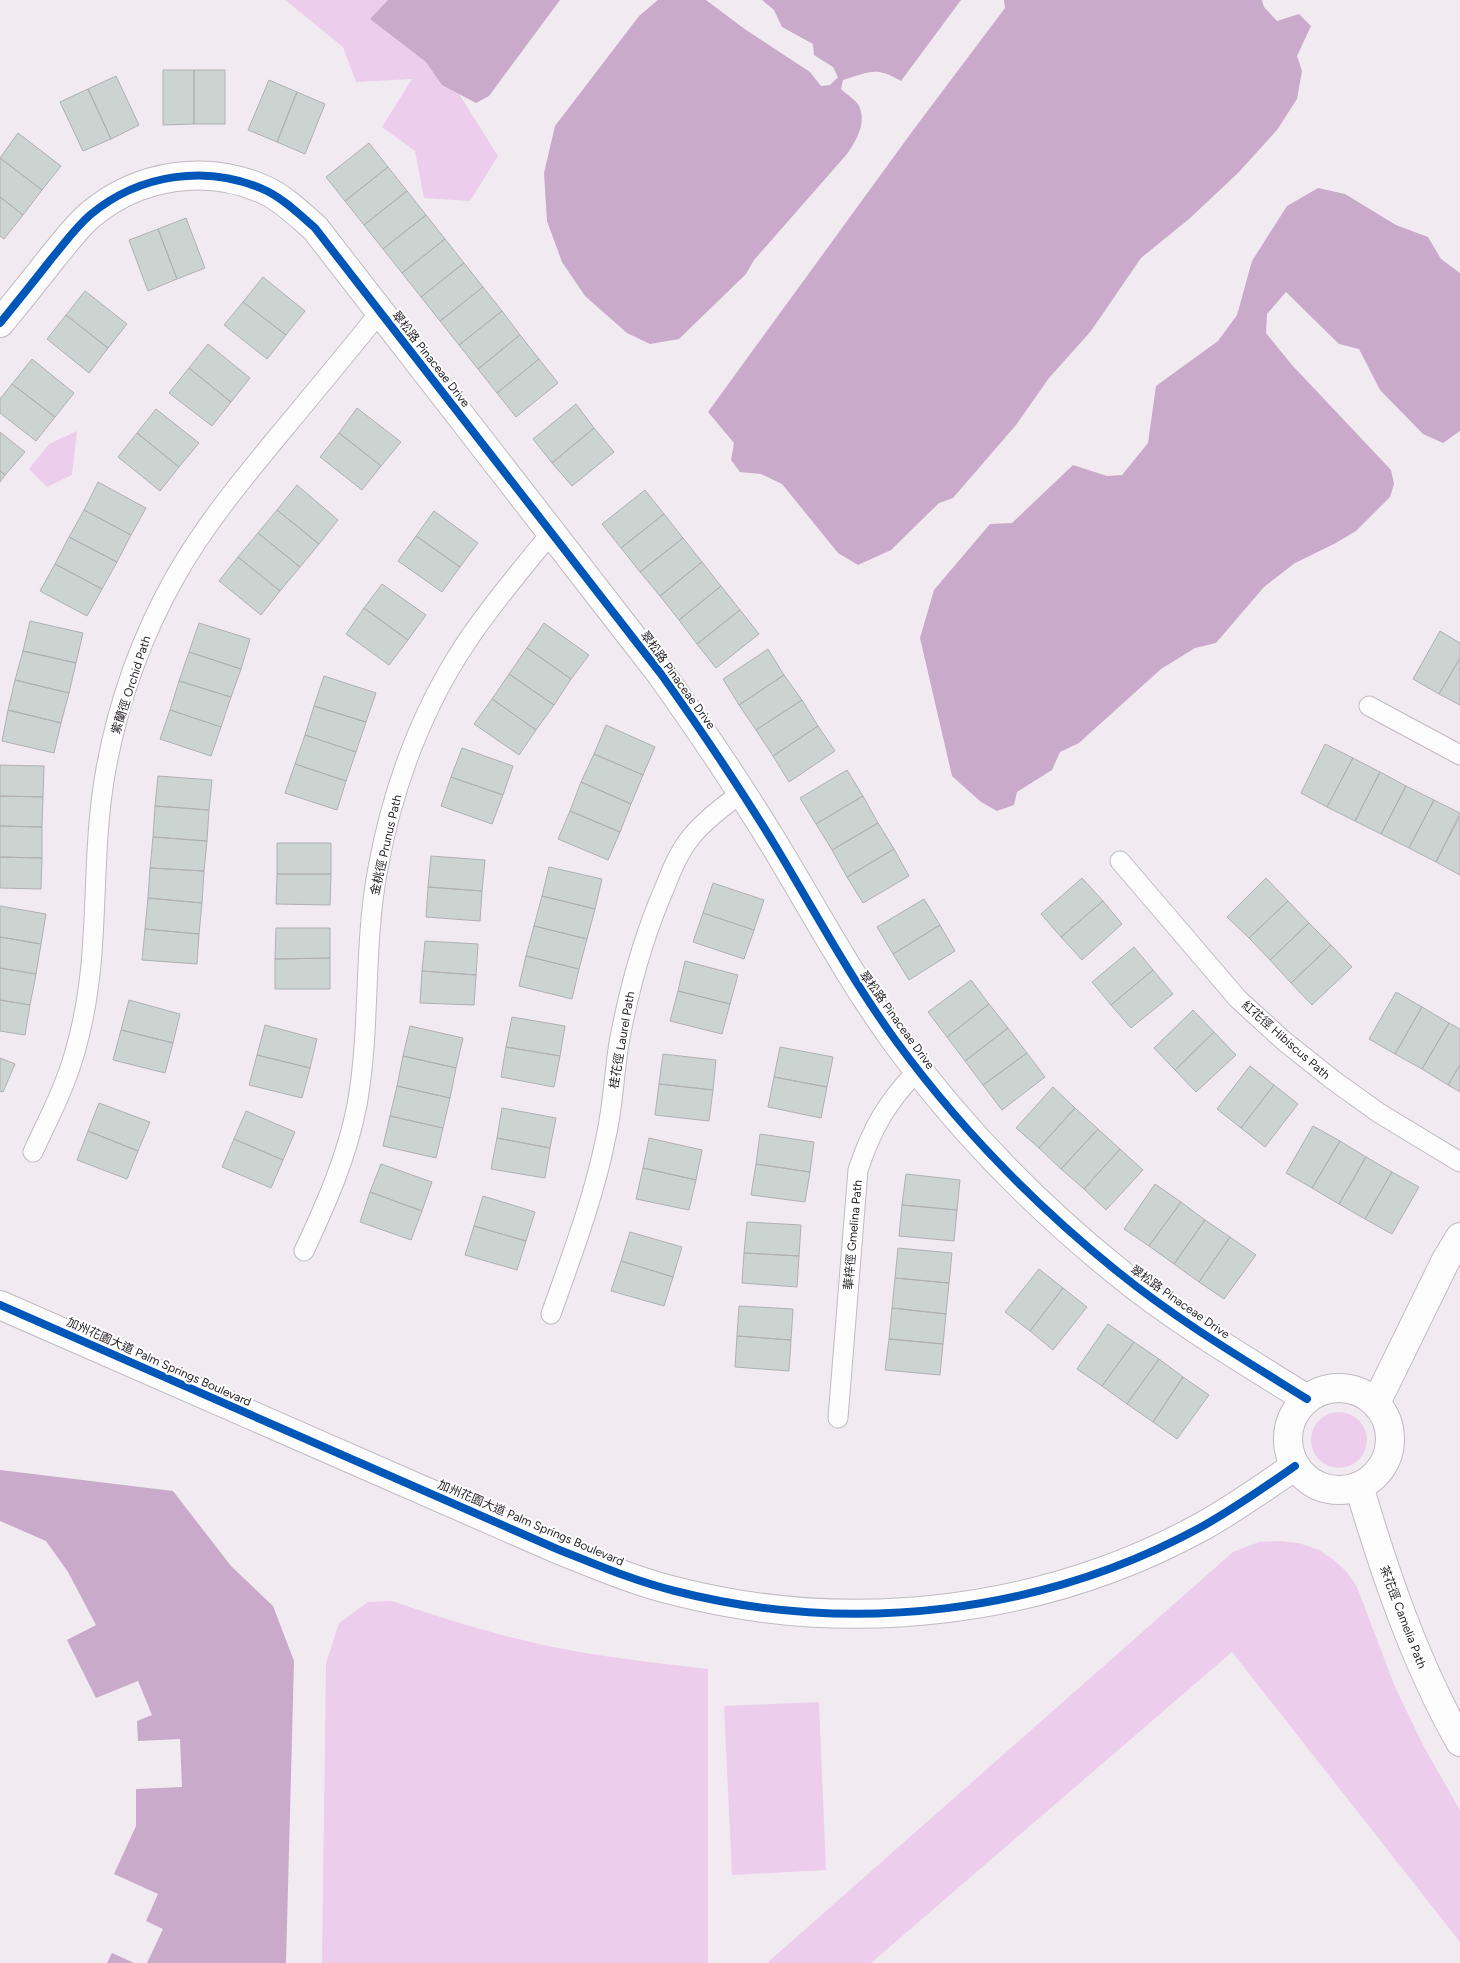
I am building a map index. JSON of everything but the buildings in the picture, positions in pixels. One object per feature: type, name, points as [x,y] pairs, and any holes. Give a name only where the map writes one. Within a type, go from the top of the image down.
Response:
[{"type":"street","name":"翠松路 Pinaceae Drive","points":[[0,323],[70,236],[88,217],[108,201],[131,189],[155,181],[180,176],[210,176],[239,181],[268,192],[293,208],[315,228],[661,674],[703,732],[742,793],[850,974],[896,1041],[946,1104],[999,1164],[1057,1221],[1105,1261],[1184,1321],[1307,1399]]},
{"type":"street","points":[[1376,1403],[1446,1260],[1460,1237]]},
{"type":"street","name":"加州花園大道 Palm Springs Boulevard","points":[[0,1305],[557,1549],[614,1572],[674,1591],[734,1604],[796,1612],[858,1614],[921,1612],[982,1604],[1044,1590],[1103,1571],[1153,1550],[1202,1526],[1250,1498],[1295,1466]]},
{"type":"street","points":[[1342,1388],[1360,1393],[1376,1403],[1386,1420],[1390,1439],[1386,1459],[1375,1475],[1359,1486],[1341,1490],[1323,1488],[1306,1480],[1295,1466],[1288,1448],[1288,1430],[1295,1412],[1307,1399],[1324,1390],[1342,1388]]},
{"type":"street","name":"茶花徑 Camelia Path","points":[[1359,1486],[1378,1551],[1400,1613],[1425,1674],[1460,1742]]},
{"type":"lane","name":"紫蘭徑 Orchid Path","points":[[33,1152],[64,1084],[77,1046],[91,966],[99,819],[106,769],[117,720],[132,672],[151,624],[174,579],[200,536],[230,495],[380,312]]},
{"type":"lane","name":"金桃徑 Prunus Path","points":[[304,1251],[335,1183],[348,1144],[357,1105],[362,1065],[370,918],[378,868],[389,819],[404,770],[422,724],[437,693],[471,635],[501,594],[552,532]]},
{"type":"lane","points":[[1369,706],[1460,755]]},
{"type":"lane","name":"桂花徑 Laurel Path","points":[[551,1314],[583,1226],[596,1181],[607,1136],[619,1044],[628,1001],[638,957],[656,906],[678,857],[690,839],[704,822],[722,806],[742,793]]},
{"type":"lane","name":"紅花徑 Hibiscus Path","points":[[1120,861],[1238,999],[1284,1041],[1379,1113],[1460,1162]]},
{"type":"lane","name":"華梓徑 Gmelina Path","points":[[838,1418],[858,1170],[866,1147],[888,1103],[918,1070]]},
{"type":"shaded area","points":[[285,0],[404,0],[417,27],[498,156],[470,201],[424,198],[415,151],[382,127],[412,79],[356,82],[343,47]]},
{"type":"shaded area","points":[[388,0],[560,0],[489,96],[476,103],[442,85],[426,62],[370,19]]},
{"type":"shaded area","points":[[658,0],[706,0],[746,30],[810,72],[821,86],[830,85],[838,77],[833,67],[814,55],[813,44],[782,27],[774,10],[762,0],[961,0],[901,81],[885,73],[878,72],[866,73],[843,80],[841,89],[858,104],[862,119],[857,138],[847,154],[754,260],[746,274],[679,339],[650,344],[627,333],[585,296],[562,262],[547,221],[544,173],[555,126],[639,16]]},
{"type":"shaded area","points":[[1004,0],[1262,0],[1264,7],[1277,21],[1299,14],[1311,26],[1297,56],[1302,71],[1297,99],[1277,130],[1238,173],[1189,219],[1141,258],[1091,331],[1049,378],[1016,425],[953,498],[939,503],[891,550],[858,565],[838,553],[782,484],[761,474],[740,472],[731,460],[734,443],[708,412],[914,129],[1005,8]]},
{"type":"shaded area","points":[[1318,188],[1345,194],[1396,225],[1428,237],[1441,259],[1460,273],[1460,431],[1443,443],[1423,434],[1380,390],[1359,349],[1339,344],[1286,292],[1267,314],[1266,333],[1292,365],[1391,470],[1394,484],[1390,497],[1356,531],[1295,563],[1264,587],[1216,643],[1195,648],[1161,669],[1079,743],[1060,752],[1052,770],[1017,792],[1014,805],[997,811],[981,802],[952,776],[920,638],[934,590],[990,524],[1012,523],[1073,465],[1107,476],[1122,475],[1148,443],[1156,386],[1218,341],[1237,315],[1252,261],[1287,206]]},
{"type":"shaded area","points":[[77,431],[72,475],[47,487],[29,469],[49,444]]},
{"type":"shaded area","points":[[1333,1412],[1345,1412],[1355,1416],[1363,1424],[1367,1440],[1363,1456],[1355,1464],[1345,1468],[1333,1468],[1323,1464],[1315,1456],[1311,1446],[1311,1434],[1315,1424],[1323,1416]]},
{"type":"shaded area","points":[[0,1470],[173,1491],[231,1566],[273,1606],[294,1661],[286,1963],[147,1963],[163,1929],[146,1921],[158,1894],[114,1874],[136,1826],[136,1789],[182,1787],[180,1739],[138,1741],[137,1721],[152,1715],[138,1681],[96,1698],[67,1640],[96,1625],[68,1572],[46,1541],[0,1521]]},
{"type":"shaded area","points":[[1280,1541],[1299,1543],[1319,1550],[1347,1572],[1357,1587],[1395,1687],[1424,1747],[1460,1810],[1460,1942],[1232,1652],[871,1963],[767,1963],[1233,1552],[1259,1542]]},
{"type":"shaded area","points":[[392,1601],[484,1630],[555,1648],[708,1669],[708,1963],[322,1963],[326,1663],[339,1623],[368,1602]]},
{"type":"shaded area","points":[[819,1702],[826,1870],[732,1875],[724,1706]]},
{"type":"shaded area","points":[[112,1953],[134,1963],[107,1963]]},
{"type":"cycle path","points":[[0,323],[79,225],[109,201],[130,190],[152,182],[175,177],[198,175],[221,177],[244,182],[267,191],[292,208],[315,228],[661,674],[748,803],[880,1018],[920,1073],[946,1104],[1000,1164],[1057,1220],[1140,1290],[1187,1323],[1307,1399]]},
{"type":"cycle path","points":[[0,1305],[557,1549],[615,1572],[660,1587],[742,1605],[809,1612],[877,1613],[945,1608],[1012,1597],[1078,1580],[1142,1556],[1215,1519],[1295,1466]]}]
